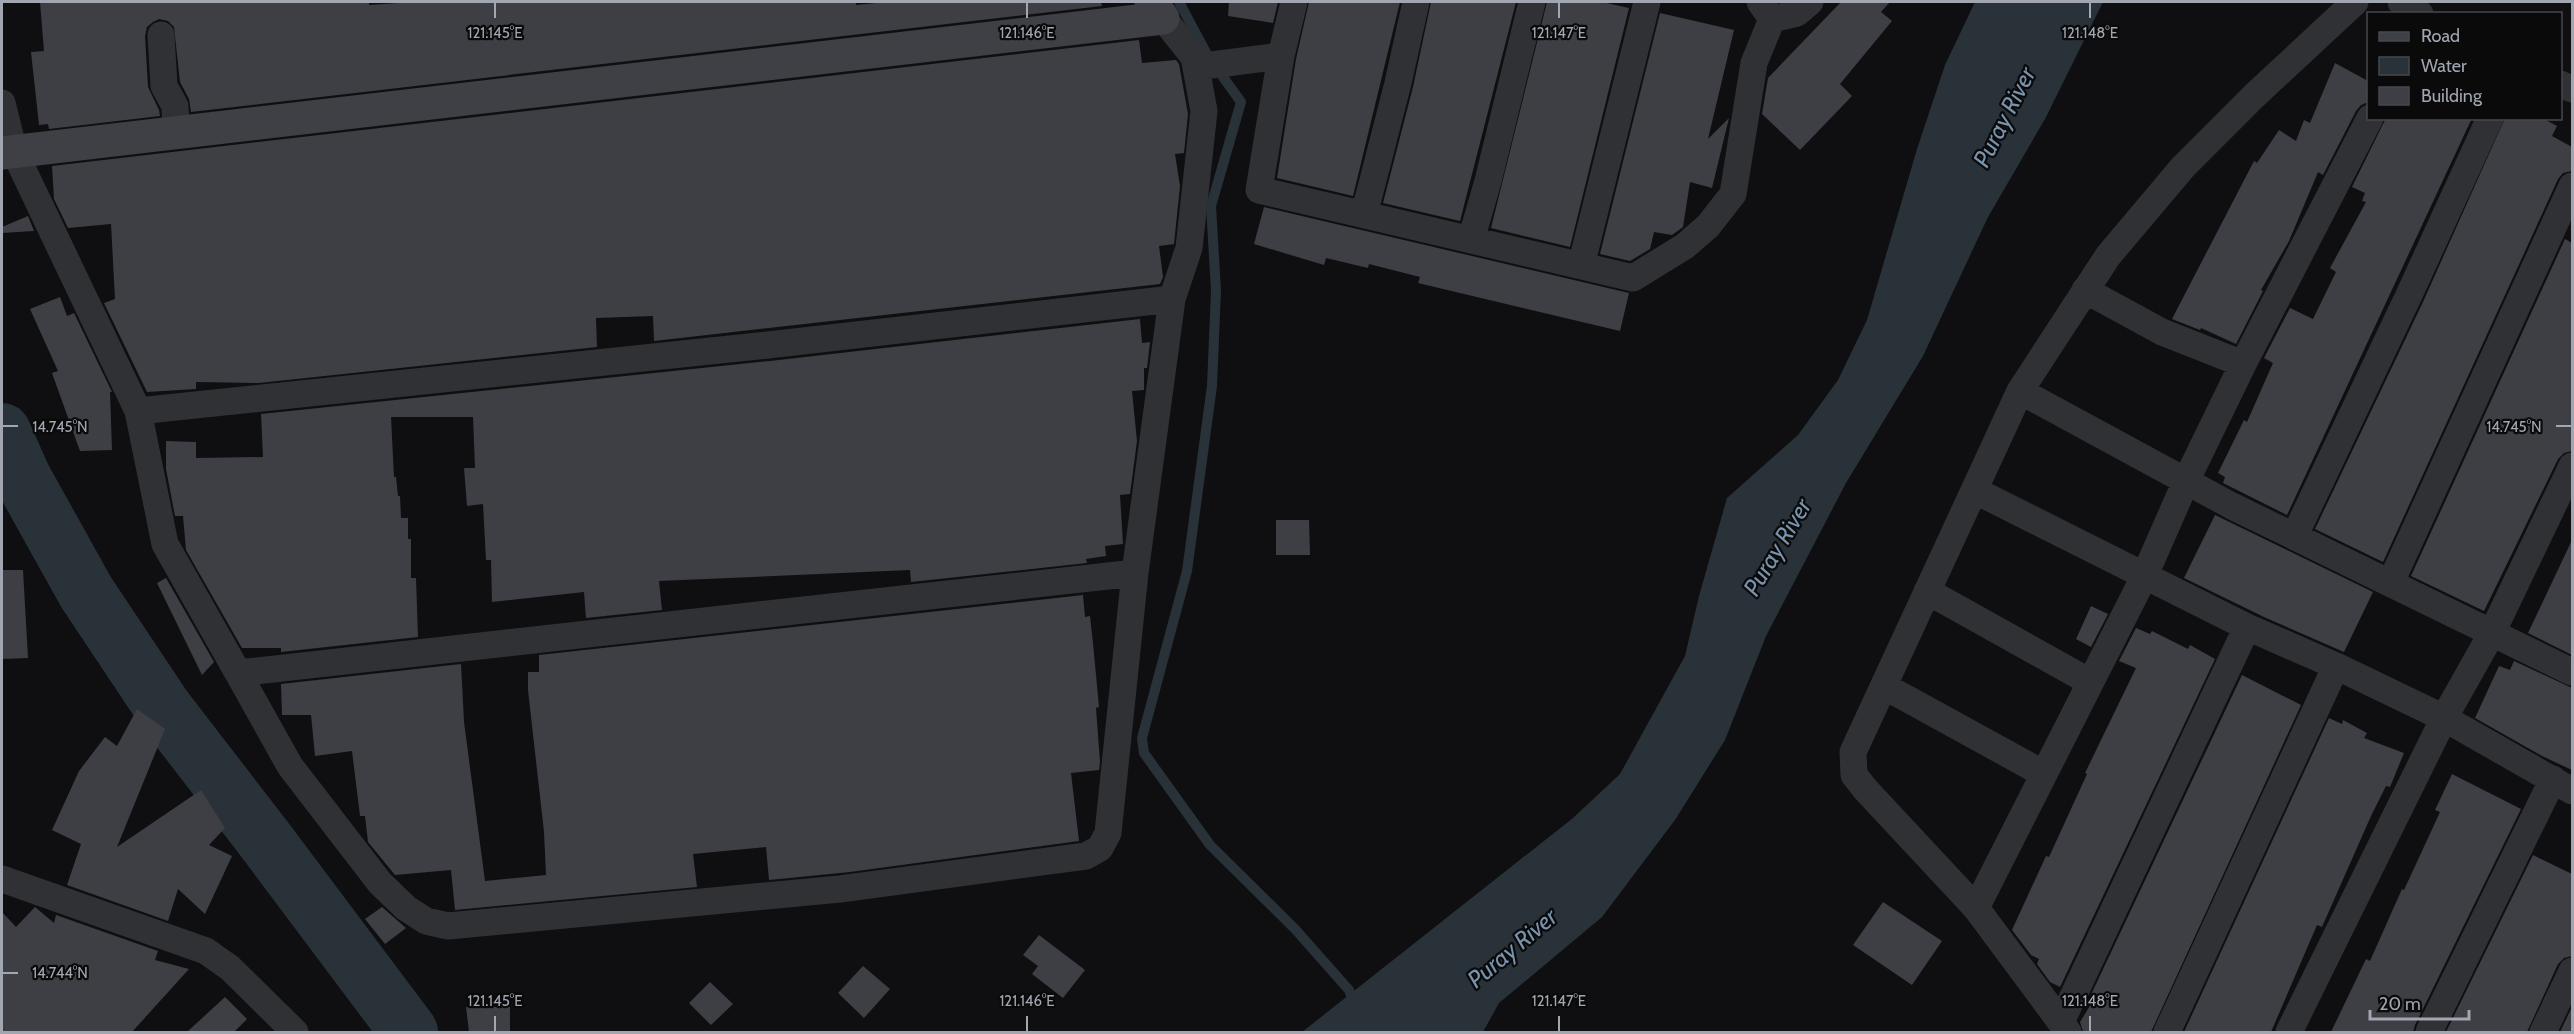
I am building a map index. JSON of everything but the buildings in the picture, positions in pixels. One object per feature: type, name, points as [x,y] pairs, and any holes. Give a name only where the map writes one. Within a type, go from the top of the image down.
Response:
[{"type":"street","points":[[1294,2],[1281,56],[1259,190],[1633,278],[1685,246],[1708,226],[1733,194],[1754,63],[1766,10],[1797,13],[1810,2]]},
{"type":"street","points":[[1364,215],[1416,2]]},
{"type":"street","points":[[1471,240],[1491,171],[1532,2]]},
{"type":"street","points":[[1581,266],[1647,2]]},
{"type":"street","points":[[2247,627],[2064,1027],[1976,908],[1854,775],[1853,752],[1976,491],[2020,391],[2085,290],[2108,256],[2183,167],[2254,96],[2355,2]]},
{"type":"street","points":[[2401,2],[2417,12]]},
{"type":"street","points":[[2,104],[8,152],[138,411],[165,544],[290,766],[309,794],[380,883],[406,908],[426,921],[448,926],[840,889],[1086,856],[1100,848],[1108,833],[1135,573],[1172,299],[1189,248],[1204,111],[1203,66],[1157,10],[719,71],[8,152]]},
{"type":"street","points":[[161,35],[164,86],[176,106],[177,132]]},
{"type":"street","points":[[1203,66],[1281,56]]},
{"type":"street","points":[[1976,908],[2144,577],[2187,479],[2243,364],[2369,120]]},
{"type":"street","points":[[2295,535],[2489,120]]},
{"type":"street","points":[[2391,582],[2572,186]]},
{"type":"street","points":[[2085,290],[2162,332],[2243,364]]},
{"type":"street","points":[[138,411],[768,345],[1172,299]]},
{"type":"street","points":[[2020,391],[2187,479],[2232,506],[2572,672]]},
{"type":"street","points":[[2289,1032],[2444,718],[2492,633],[2572,466]]},
{"type":"street","points":[[1976,491],[2247,627],[2336,666],[2444,718],[2563,785],[2429,1032]]},
{"type":"street","points":[[238,673],[1135,573]]},
{"type":"street","points":[[1927,591],[2090,682]]},
{"type":"street","points":[[2167,1032],[2336,666]]},
{"type":"street","points":[[1884,686],[2044,774]]},
{"type":"street","points":[[2,879],[206,951],[230,968],[295,1032]]},
{"type":"street","points":[[2543,1032],[2572,971]]},
{"type":"water","name":"Puray River","points":[[1975,2],[2103,2],[2045,119],[1988,217],[1923,356],[1846,483],[1766,636],[1725,740],[1675,820],[1602,917],[1499,1003],[1483,1032],[1302,1032],[1573,818],[1620,774],[1685,656],[1699,596],[1727,498],[1798,435],[1838,380],[1867,320],[1917,149],[1945,65]]},
{"type":"waterway","points":[[1179,2],[1208,56],[1241,102],[1211,206],[1216,290],[1212,386],[1187,571],[1142,738],[1144,753],[1210,845],[1295,929],[1349,990],[1365,1032]]},
{"type":"waterway","points":[[2,432],[22,477],[86,592],[164,709],[409,1032]]}]
